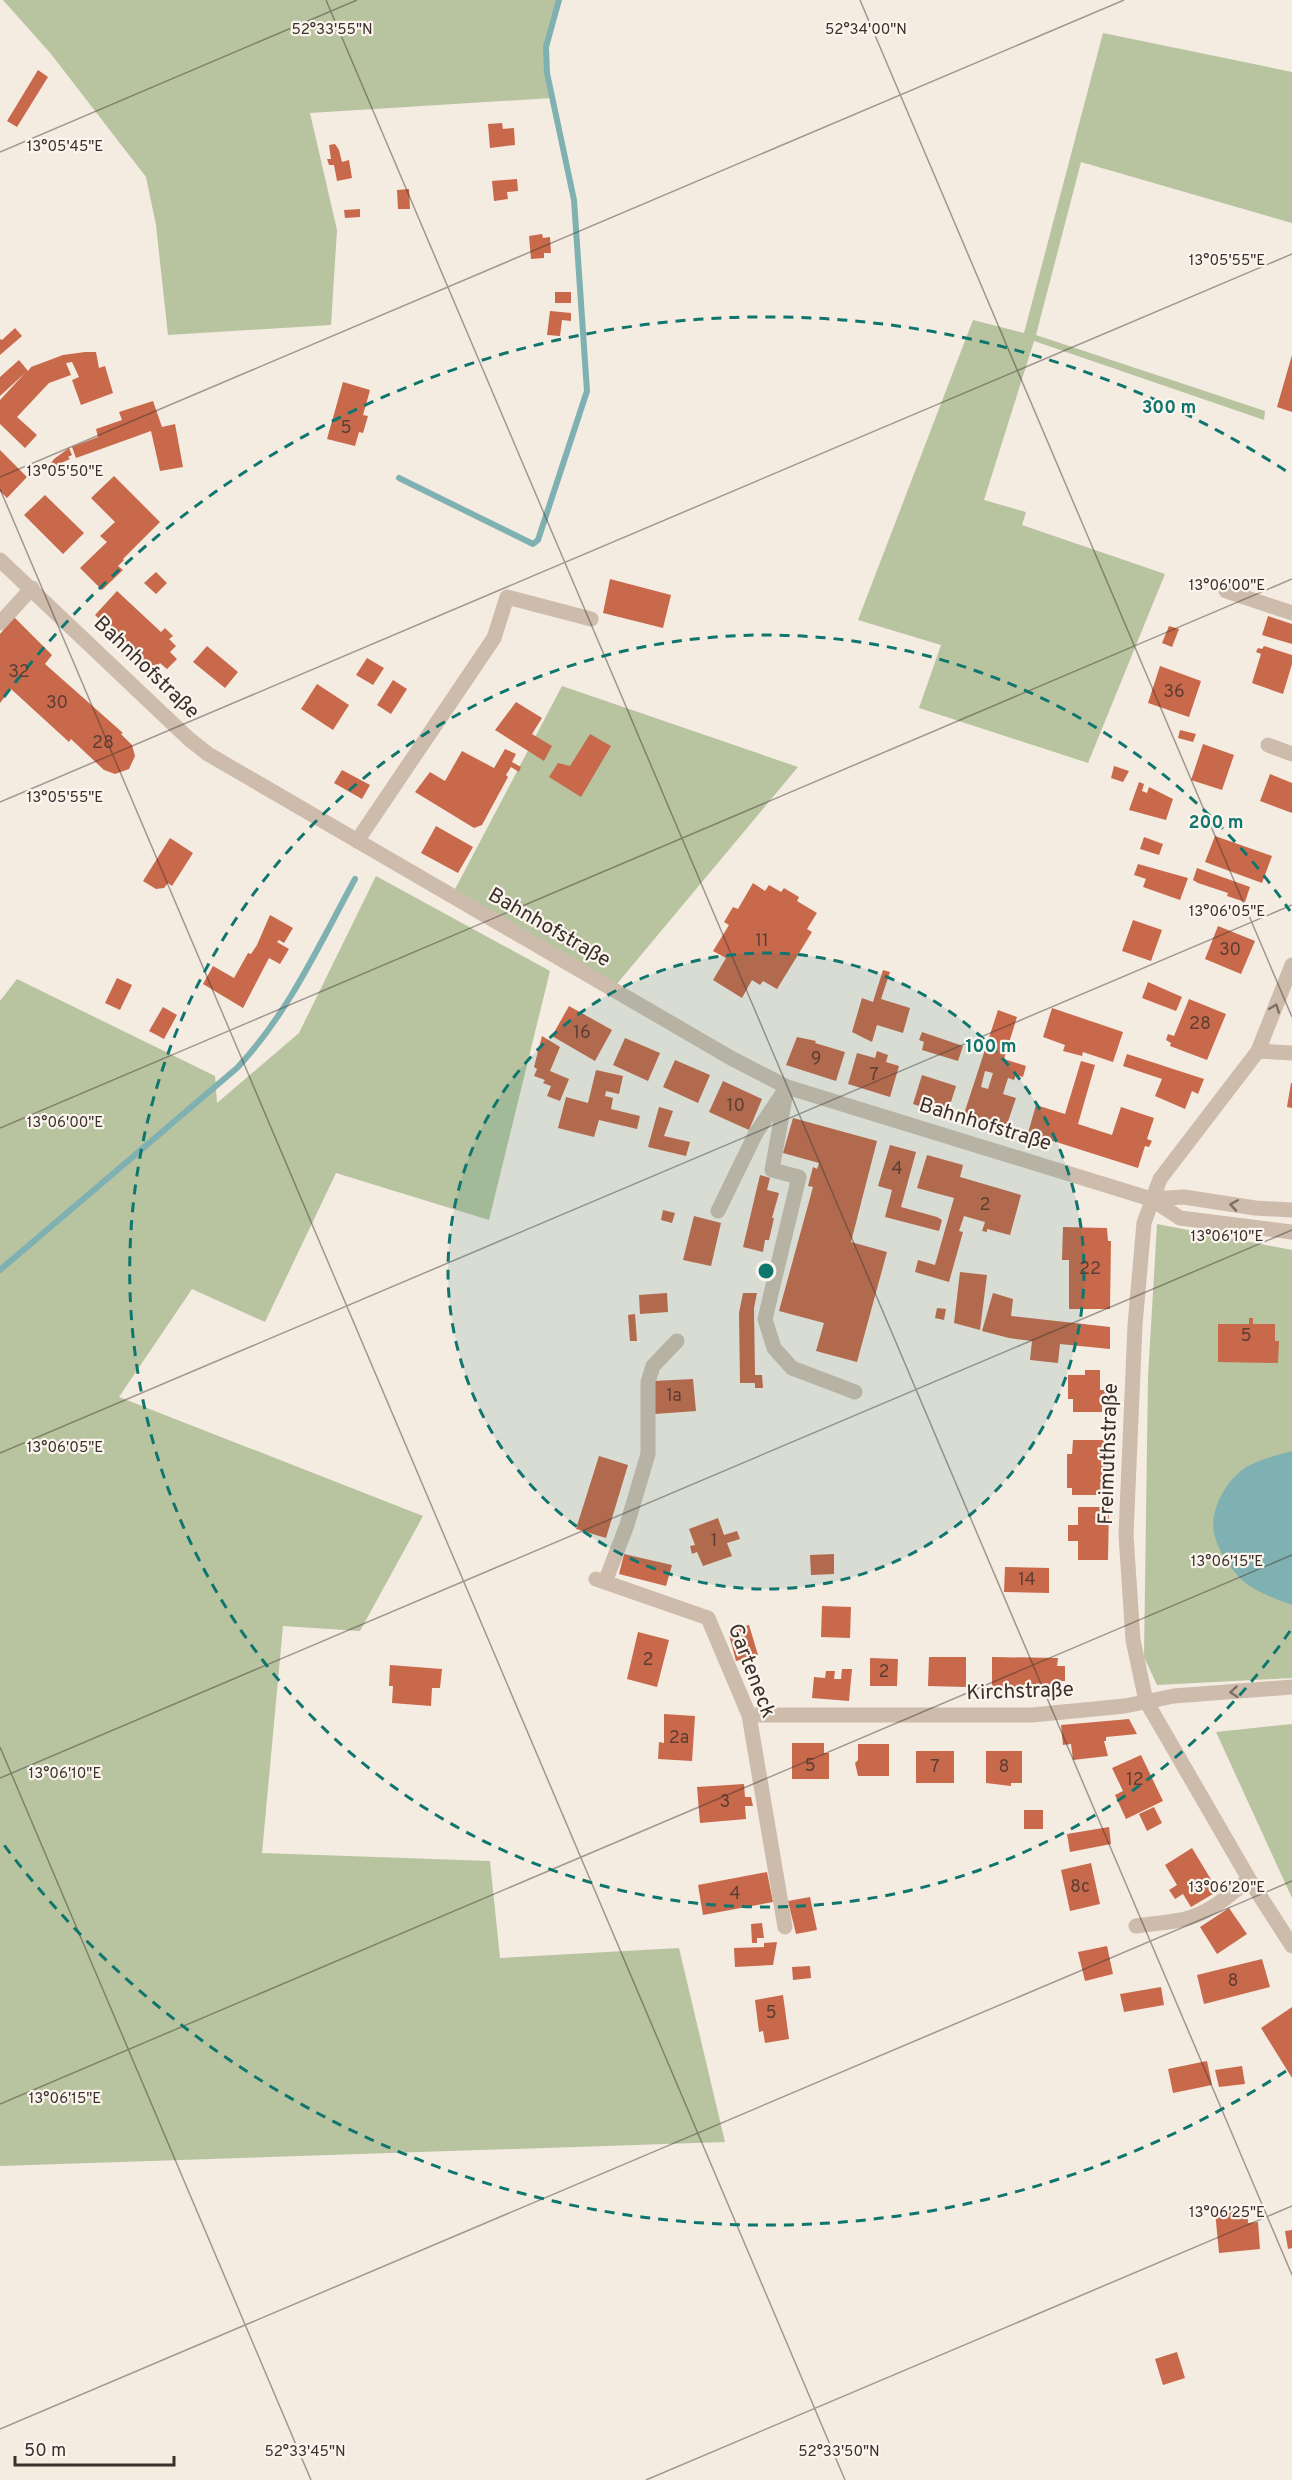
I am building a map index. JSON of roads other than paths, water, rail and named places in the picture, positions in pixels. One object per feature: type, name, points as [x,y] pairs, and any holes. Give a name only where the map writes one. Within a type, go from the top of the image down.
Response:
[{"type":"street","name":"Bahnhofstraße","points":[[0,560],[189,739],[208,754],[731,1058],[787,1087],[1151,1199],[1180,1218],[1292,1232]]},
{"type":"street","points":[[0,623],[32,588]]},
{"type":"street","points":[[1226,591],[1292,613]]},
{"type":"street","points":[[357,841],[494,638],[507,597],[591,619]]},
{"type":"street","points":[[1269,745],[1292,754]]},
{"type":"street","name":"Freimuthstraße","points":[[1292,965],[1258,1051],[1160,1179],[1144,1223],[1135,1325],[1126,1535],[1133,1640],[1146,1701],[1249,1879],[1292,1946]]},
{"type":"street","points":[[1258,1051],[1292,1053]]},
{"type":"street","points":[[718,1211],[756,1133],[787,1087]]},
{"type":"street","points":[[787,1087],[772,1170],[799,1177],[765,1319],[774,1348],[792,1368],[855,1392]]},
{"type":"street","name":"Bahnhofstraße","points":[[1151,1199],[1184,1197],[1255,1208],[1292,1210]]},
{"type":"street","name":"Garteneck","points":[[677,1341],[652,1366],[648,1382],[648,1454],[627,1525],[601,1580],[708,1618],[749,1715],[785,1928]]},
{"type":"street","name":"Kirchstraße","points":[[749,1715],[1032,1715],[1292,1687]]},
{"type":"street","points":[[1136,1926],[1200,1914],[1225,1899],[1249,1879]]},
{"type":"water","points":[[1292,1451],[1292,1605],[1271,1597],[1244,1582],[1222,1553],[1213,1527],[1216,1507],[1226,1487],[1240,1471],[1259,1461]]},
{"type":"waterway","points":[[399,478],[533,544],[538,540],[587,391],[574,200],[547,73],[546,47],[559,0]]},
{"type":"waterway","points":[[0,1270],[237,1068],[272,1025],[287,1002],[355,879]]}]
